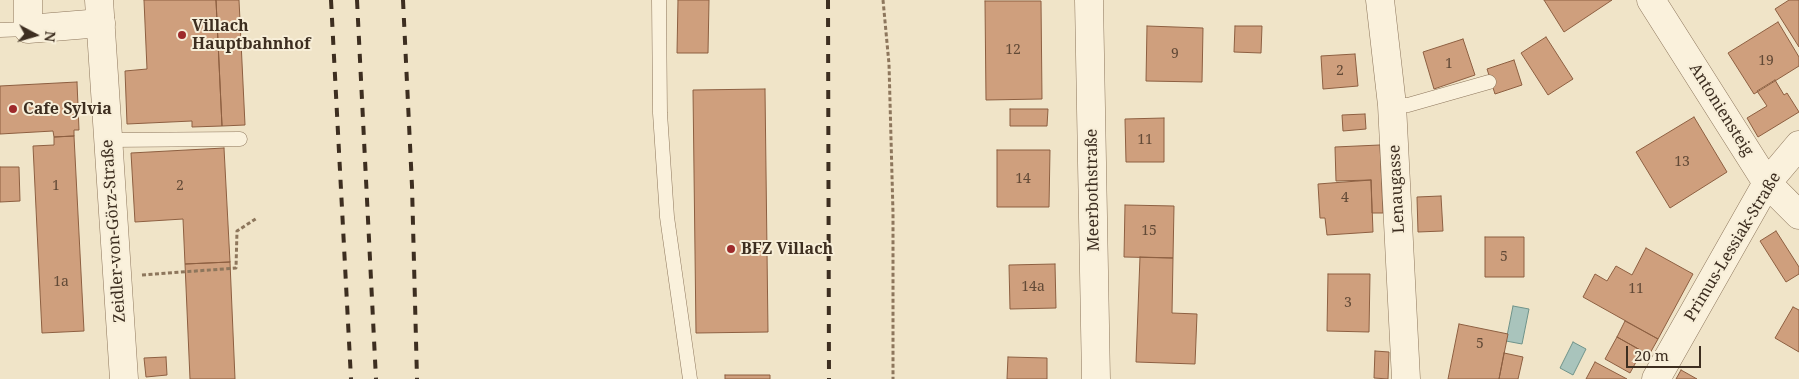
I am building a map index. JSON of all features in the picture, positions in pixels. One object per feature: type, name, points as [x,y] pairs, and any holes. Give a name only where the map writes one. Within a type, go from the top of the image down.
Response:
[{"type":"street","points":[[28,0],[28,29],[100,11]]},
{"type":"street","name":"Meerbothstraße","points":[[1089,0],[1096,379]]},
{"type":"street","name":"Lenaugasse","points":[[1380,0],[1392,106],[1406,379]]},
{"type":"street","name":"Antoniensteig","points":[[1651,0],[1767,183],[1799,215]]},
{"type":"street","name":"Zeidler-von-Görz-Straße","points":[[100,11],[124,379]]},
{"type":"street","name":"Primus-Lessiak-Straße","points":[[1656,379],[1767,183],[1799,144]]},
{"type":"lane","points":[[659,0],[660,113],[667,217],[690,379]]},
{"type":"lane","points":[[0,30],[28,29]]},
{"type":"lane","points":[[1392,106],[1408,105],[1489,82]]},
{"type":"lane","points":[[108,140],[240,139]]},
{"type":"path","points":[[883,0],[889,64],[893,222],[893,379]]},
{"type":"path","points":[[133,275],[236,268],[237,232],[257,218]]},
{"type":"water","points":[[1513,306],[1529,309],[1522,344],[1506,341]]},
{"type":"water","points":[[1573,342],[1586,349],[1573,375],[1560,368]]},
{"type":"building","name":"Villach Hauptbahnhof","points":[[144,0],[216,0],[222,126],[192,127],[192,121],[127,124],[125,71],[147,69]]},
{"type":"building","points":[[216,0],[239,0],[245,125],[222,126]]},
{"type":"building","points":[[678,0],[709,0],[708,53],[677,53]]},
{"type":"building","points":[[1544,0],[1612,0],[1564,32]]},
{"type":"building","points":[[1789,0],[1799,0],[1799,47],[1775,9]]},
{"type":"building","points":[[985,1],[1041,1],[1042,99],[986,100]]},
{"type":"building","points":[[1778,22],[1799,57],[1799,66],[1754,94],[1728,53]]},
{"type":"building","points":[[1147,26],[1203,28],[1202,82],[1146,81]]},
{"type":"building","points":[[1235,26],[1262,26],[1261,53],[1234,52]]},
{"type":"building","points":[[1546,37],[1573,79],[1548,95],[1521,53]]},
{"type":"building","points":[[1463,39],[1475,75],[1434,89],[1423,52]]},
{"type":"building","points":[[1355,54],[1358,86],[1323,89],[1321,56]]},
{"type":"building","points":[[1514,60],[1522,85],[1495,94],[1487,69]]},
{"type":"building","points":[[1775,80],[1784,95],[1787,93],[1799,112],[1758,137],[1747,118],[1767,106],[1757,91]]},
{"type":"building","points":[[77,82],[79,130],[74,130],[74,136],[54,137],[53,131],[0,134],[0,86]]},
{"type":"building","name":"BFZ Villach","points":[[765,89],[768,332],[696,333],[693,90]]},
{"type":"building","points":[[1010,109],[1048,109],[1047,126],[1010,126]]},
{"type":"building","points":[[1365,114],[1366,129],[1343,131],[1342,115]]},
{"type":"building","points":[[1694,117],[1727,172],[1670,208],[1636,152]]},
{"type":"building","points":[[1164,118],[1164,162],[1126,162],[1125,119]]},
{"type":"building","points":[[74,136],[84,331],[42,333],[33,146],[54,145],[54,137]]},
{"type":"building","points":[[1380,145],[1383,213],[1372,213],[1371,180],[1336,181],[1335,147]]},
{"type":"building","points":[[224,148],[230,262],[185,264],[183,219],[135,222],[131,153]]},
{"type":"building","points":[[997,150],[1050,150],[1049,207],[997,207]]},
{"type":"building","points":[[0,167],[19,167],[20,201],[0,202]]},
{"type":"building","points":[[1371,180],[1373,232],[1327,235],[1325,218],[1320,218],[1318,184]]},
{"type":"building","points":[[1441,196],[1443,231],[1418,232],[1417,197]]},
{"type":"building","points":[[1125,205],[1174,206],[1173,258],[1124,257]]},
{"type":"building","points":[[1776,231],[1799,267],[1799,274],[1786,282],[1760,241]]},
{"type":"building","points":[[1485,237],[1524,237],[1524,277],[1485,277]]},
{"type":"building","points":[[1646,248],[1693,274],[1658,339],[1583,297],[1595,274],[1607,281],[1616,266],[1632,275]]},
{"type":"building","points":[[1140,257],[1173,258],[1172,313],[1197,314],[1195,364],[1136,362]]},
{"type":"building","points":[[230,262],[235,379],[190,379],[185,264]]},
{"type":"building","points":[[1055,264],[1056,308],[1010,309],[1009,265]]},
{"type":"building","points":[[1328,274],[1370,274],[1369,332],[1327,331]]},
{"type":"building","points":[[1793,307],[1799,310],[1799,352],[1775,338]]},
{"type":"building","points":[[1625,321],[1658,339],[1649,355],[1617,337]]},
{"type":"building","points":[[1459,324],[1508,334],[1499,379],[1448,379]]},
{"type":"building","points":[[1617,337],[1642,351],[1630,373],[1605,359]]},
{"type":"building","points":[[1375,351],[1389,352],[1388,379],[1374,378]]},
{"type":"building","points":[[1504,353],[1523,357],[1518,379],[1499,379]]},
{"type":"building","points":[[166,357],[167,375],[146,377],[144,358]]},
{"type":"building","points":[[1008,357],[1047,358],[1047,379],[1007,379]]},
{"type":"building","points":[[1595,362],[1627,379],[1586,379]]},
{"type":"building","points":[[1681,370],[1697,379],[1676,379]]},
{"type":"building","points":[[725,375],[770,375],[770,379],[725,379]]},
{"type":"railway","points":[[331,0],[351,379]]},
{"type":"railway","points":[[357,0],[376,379]]},
{"type":"railway","points":[[403,0],[412,186],[417,379]]},
{"type":"railway","points":[[828,0],[829,379]]},
{"type":"place","name":"Villach Hauptbahnhof","points":[[182,35]]},
{"type":"place","name":"Cafe Sylvia","points":[[13,109]]},
{"type":"place","name":"BFZ Villach","points":[[731,249]]}]
